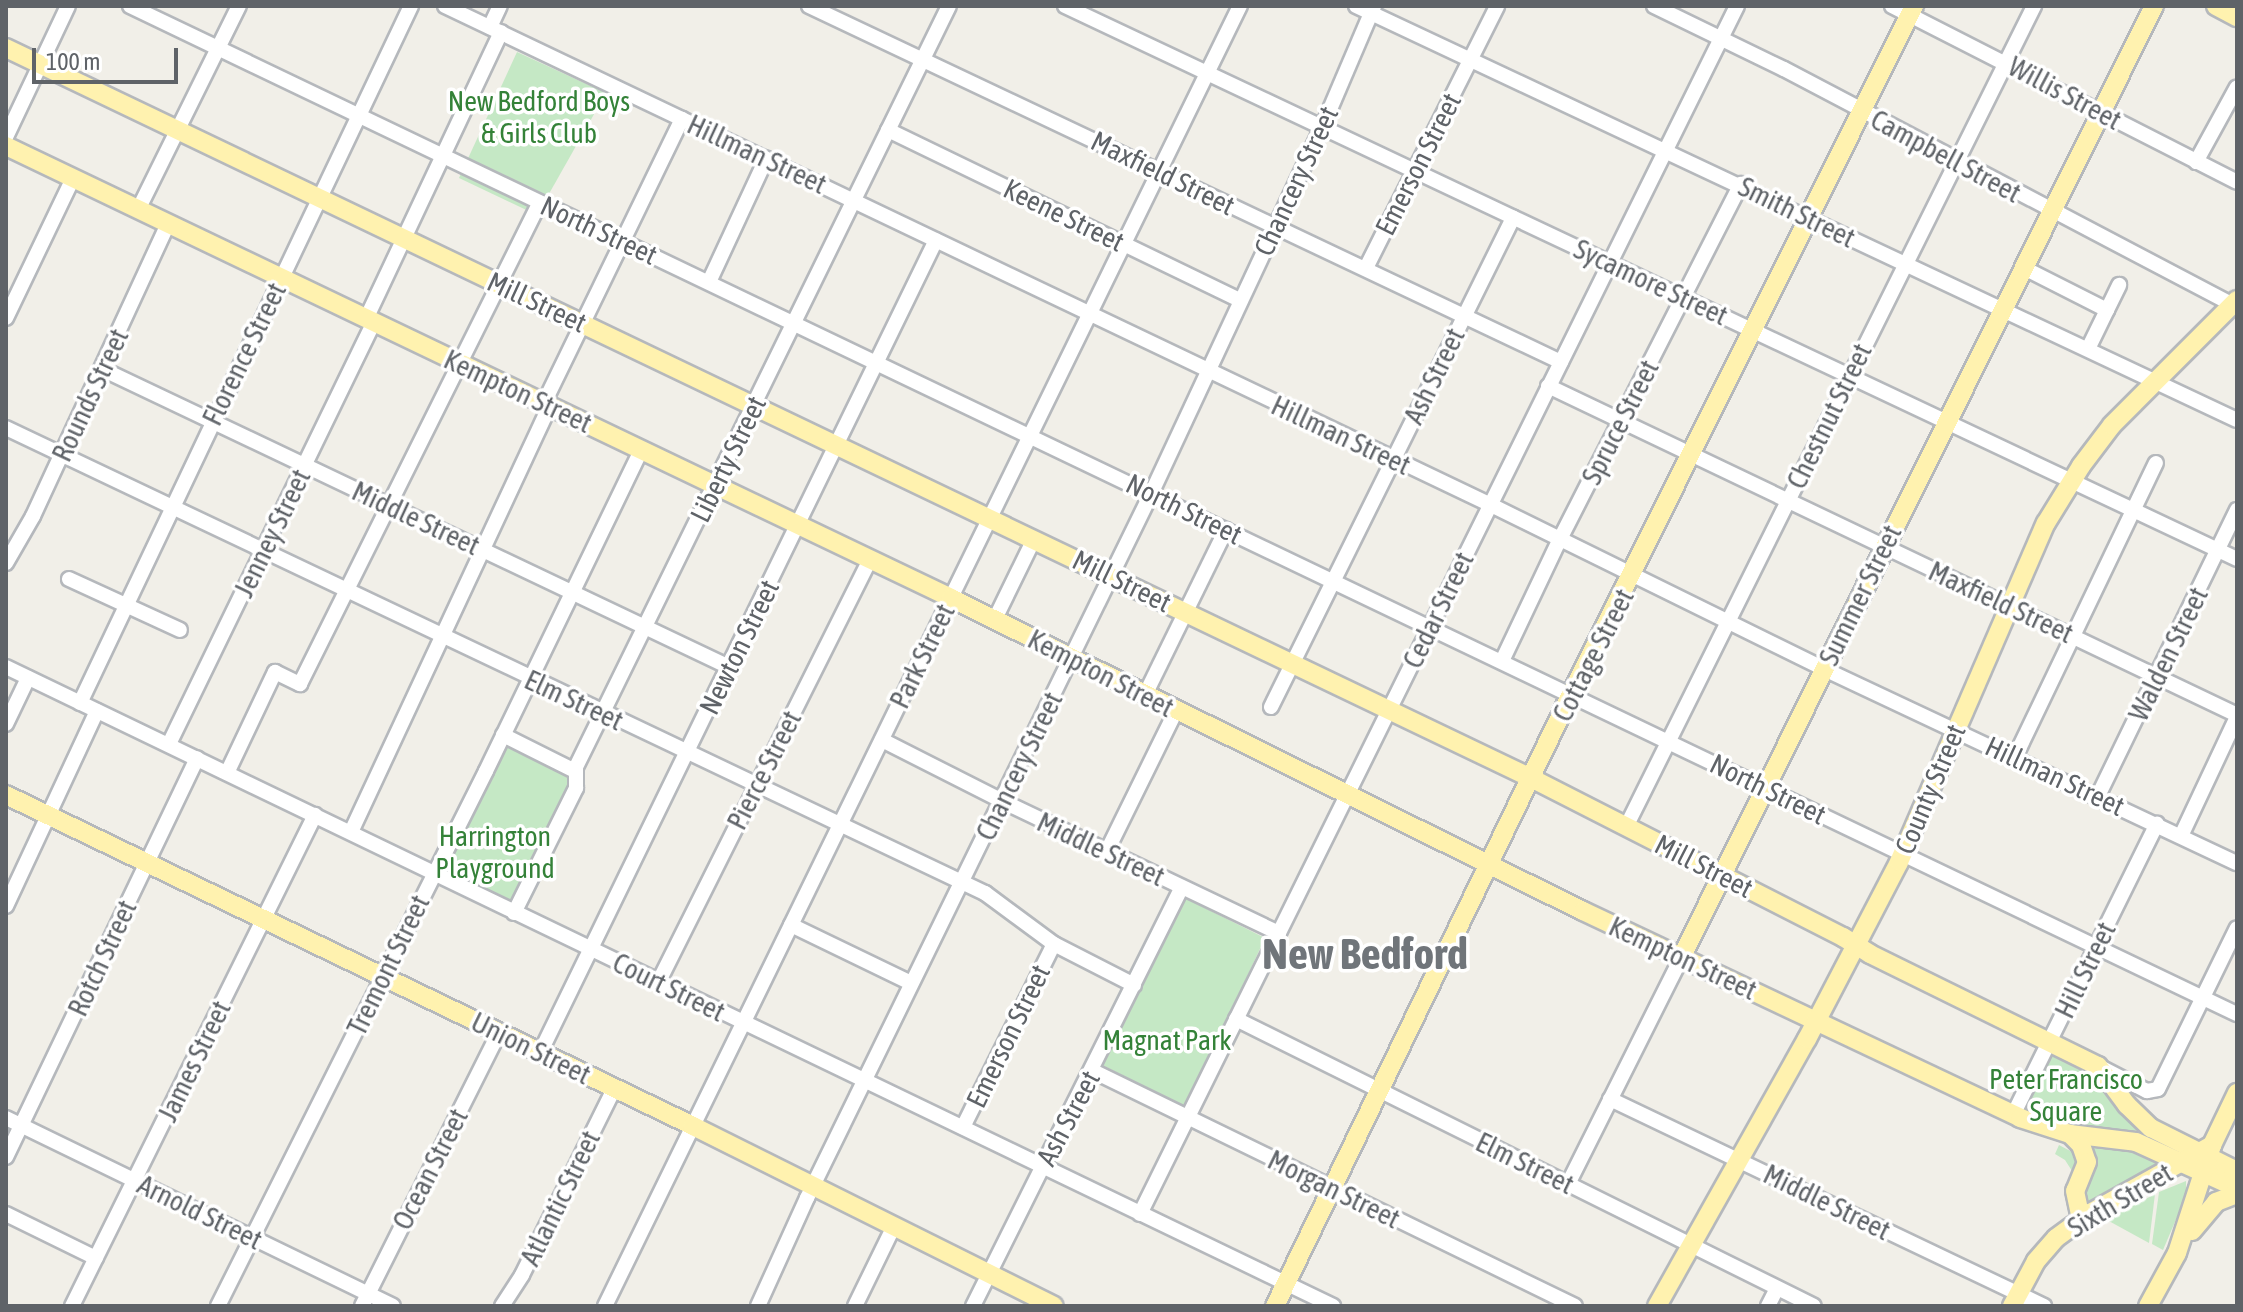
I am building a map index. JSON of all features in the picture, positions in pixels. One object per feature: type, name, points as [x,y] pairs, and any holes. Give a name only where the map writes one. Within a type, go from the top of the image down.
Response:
[{"type":"main road","name":"Summer Street","points":[[1681,958],[2154,6]]},
{"type":"main road","points":[[2216,6],[2237,17]]},
{"type":"main road","name":"Cottage Street","points":[[1275,1306],[1571,694],[1633,576],[1912,11]]},
{"type":"main road","name":"Mill Street","points":[[6,48],[1293,662],[1723,875],[2098,1066],[2141,1121],[2202,1158]]},
{"type":"main road","name":"Kempton Street","points":[[6,146],[995,619],[1489,865],[2013,1115],[2070,1134],[2125,1139],[2202,1158]]},
{"type":"main road","name":"County Street","points":[[1657,1306],[1816,1021],[1902,853],[2034,545],[2071,481],[2112,425],[2236,303]]},
{"type":"main road","name":"Union Street","points":[[6,795],[693,1126],[1054,1306]]},
{"type":"main road","points":[[2177,1253],[2202,1158],[2237,1093]]},
{"type":"main road","points":[[2070,1134],[2081,1145],[2087,1162],[2074,1196],[2081,1219]]},
{"type":"main road","points":[[2202,1158],[2237,1171]]},
{"type":"main road","points":[[2148,1306],[2177,1253],[2212,1206],[2237,1191],[2202,1158]]},
{"type":"main road","name":"Sixth Street","points":[[2015,1300],[2041,1253],[2081,1219],[2202,1158]]},
{"type":"street","points":[[6,137],[68,6]]},
{"type":"street","name":"North Street","points":[[130,6],[2237,1014]]},
{"type":"street","points":[[138,210],[239,6]]},
{"type":"street","name":"Florence Street","points":[[80,703],[211,421],[411,6]]},
{"type":"street","name":"Hillman Street","points":[[445,6],[1393,461],[1491,505],[1824,669],[2237,863]]},
{"type":"street","name":"Jenney Street","points":[[169,744],[305,465],[370,321],[404,238],[444,155],[495,30],[500,6]]},
{"type":"street","name":"Maxfield Street","points":[[809,6],[1561,362]]},
{"type":"street","name":"Liberty Street","points":[[514,913],[576,788],[575,771],[716,486],[851,199],[949,6]]},
{"type":"street","name":"Sycamore Street","points":[[1065,6],[2237,559]]},
{"type":"street","name":"Park Street","points":[[605,1306],[1240,6]]},
{"type":"street","name":"Smith Street","points":[[1356,6],[1372,10],[1471,61],[1741,184],[1905,265],[2237,420]]},
{"type":"street","name":"Emerson Street","points":[[1366,268],[1497,6]]},
{"type":"street","name":"Campbell Street","points":[[1654,6],[2052,212],[2236,303]]},
{"type":"street","name":"Cedar Street","points":[[1140,1214],[1737,6]]},
{"type":"street","name":"Willis Street","points":[[1892,6],[1912,11],[2100,114],[2237,182]]},
{"type":"street","name":"Chestnut Street","points":[[1626,827],[2034,6]]},
{"type":"street","name":"Chancery Street","points":[[758,1306],[813,1185],[1151,494],[1322,128],[1372,10]]},
{"type":"street","points":[[2196,162],[2237,87]]},
{"type":"street","points":[[351,832],[483,550],[583,324],[682,119]]},
{"type":"street","name":"Keene Street","points":[[888,130],[1239,300]]},
{"type":"street","points":[[709,282],[766,159]]},
{"type":"street","points":[[6,318],[73,178]]},
{"type":"street","name":"Spruce Street","points":[[1502,661],[1559,541],[1741,184]]},
{"type":"street","points":[[227,773],[275,672],[300,684],[540,202]]},
{"type":"street","name":"Ash Street","points":[[1271,707],[1513,218]]},
{"type":"street","name":"Rounds Street","points":[[6,563],[62,456],[168,224]]},
{"type":"street","name":"Newton Street","points":[[540,1053],[936,240]]},
{"type":"street","points":[[2024,268],[2107,310]]},
{"type":"street","points":[[2088,349],[2119,285]]},
{"type":"street","name":"Middle Street","points":[[102,369],[729,667]]},
{"type":"street","name":"Maxfield Street","points":[[1548,386],[2237,716]]},
{"type":"street","name":"Elm Street","points":[[6,428],[346,593],[961,882],[1000,902],[1054,944],[1134,985]]},
{"type":"street","name":"Tremont Street","points":[[218,1306],[531,679],[641,450]]},
{"type":"street","points":[[2015,757],[2156,463]]},
{"type":"street","name":"Walden Street","points":[[2098,796],[2237,510]]},
{"type":"street","points":[[1145,695],[1226,530]]},
{"type":"street","points":[[995,619],[1034,539]]},
{"type":"street","name":"Pierce Street","points":[[659,981],[870,559]]},
{"type":"street","points":[[69,579],[180,630]]},
{"type":"street","name":"Court Street","points":[[6,667],[1333,1306]]},
{"type":"street","points":[[6,724],[28,678]]},
{"type":"street","points":[[6,906],[97,711]]},
{"type":"street","points":[[1107,851],[1176,711]]},
{"type":"street","points":[[2181,836],[2237,716]]},
{"type":"street","points":[[503,735],[575,771]]},
{"type":"street","name":"Middle Street","points":[[882,740],[1279,933]]},
{"type":"street","name":"Rotch Street","points":[[6,1157],[197,758]]},
{"type":"street","name":"James Street","points":[[72,1306],[315,815]]},
{"type":"street","name":"Hill Street","points":[[2013,1115],[2157,824]]},
{"type":"street","name":"Ash Street","points":[[973,1306],[1093,1071],[1182,887]]},
{"type":"street","points":[[791,925],[911,983]]},
{"type":"street","points":[[2098,1066],[2155,1091],[2237,928]]},
{"type":"street","name":"Emerson Street","points":[[963,1127],[1054,944]]},
{"type":"street","name":"Summer Street","points":[[1568,1184],[1681,958]]},
{"type":"street","name":"Elm Street","points":[[1236,1019],[1814,1306]]},
{"type":"street","name":"Ocean Street","points":[[365,1300],[499,1033]]},
{"type":"street","name":"Morgan Street","points":[[1093,1071],[1575,1306]]},
{"type":"street","name":"Atlantic Street","points":[[502,1306],[522,1275],[614,1089]]},
{"type":"street","name":"Middle Street","points":[[1610,1099],[1737,1159],[2015,1300],[2044,1306]]},
{"type":"street","name":"Arnold Street","points":[[6,1118],[252,1237],[365,1300],[393,1306]]},
{"type":"street","points":[[6,1214],[96,1258]]},
{"type":"street","points":[[855,1306],[894,1226]]},
{"type":"street","points":[[1768,1306],[1777,1288]]},
{"type":"green space","name":"New Bedford Boys & Girls Club","points":[[517,52],[606,93],[537,215],[459,178]]},
{"type":"green space","name":"Harrington Playground","points":[[507,747],[571,778],[511,901],[446,869]]},
{"type":"green space","name":"Magnat Park","points":[[1185,898],[1265,938],[1186,1108],[1102,1065]]},
{"type":"green space","name":"Peter Francisco Square","points":[[2056,1055],[2076,1063],[2146,1139],[2112,1130],[2078,1128],[2031,1114],[2027,1102],[2050,1056]]},
{"type":"green space","points":[[2059,1145],[2076,1154],[2079,1162],[2074,1174],[2065,1160],[2055,1154]]},
{"type":"green space","points":[[2094,1146],[2126,1149],[2157,1162],[2153,1168],[2083,1205],[2080,1192]]},
{"type":"green space","points":[[2186,1181],[2186,1196],[2163,1250],[2152,1244],[2159,1192]]},
{"type":"green space","points":[[2155,1194],[2149,1243],[2107,1220],[2110,1218]]},
{"type":"district","name":"New Bedford","points":[[1365,953]]}]
